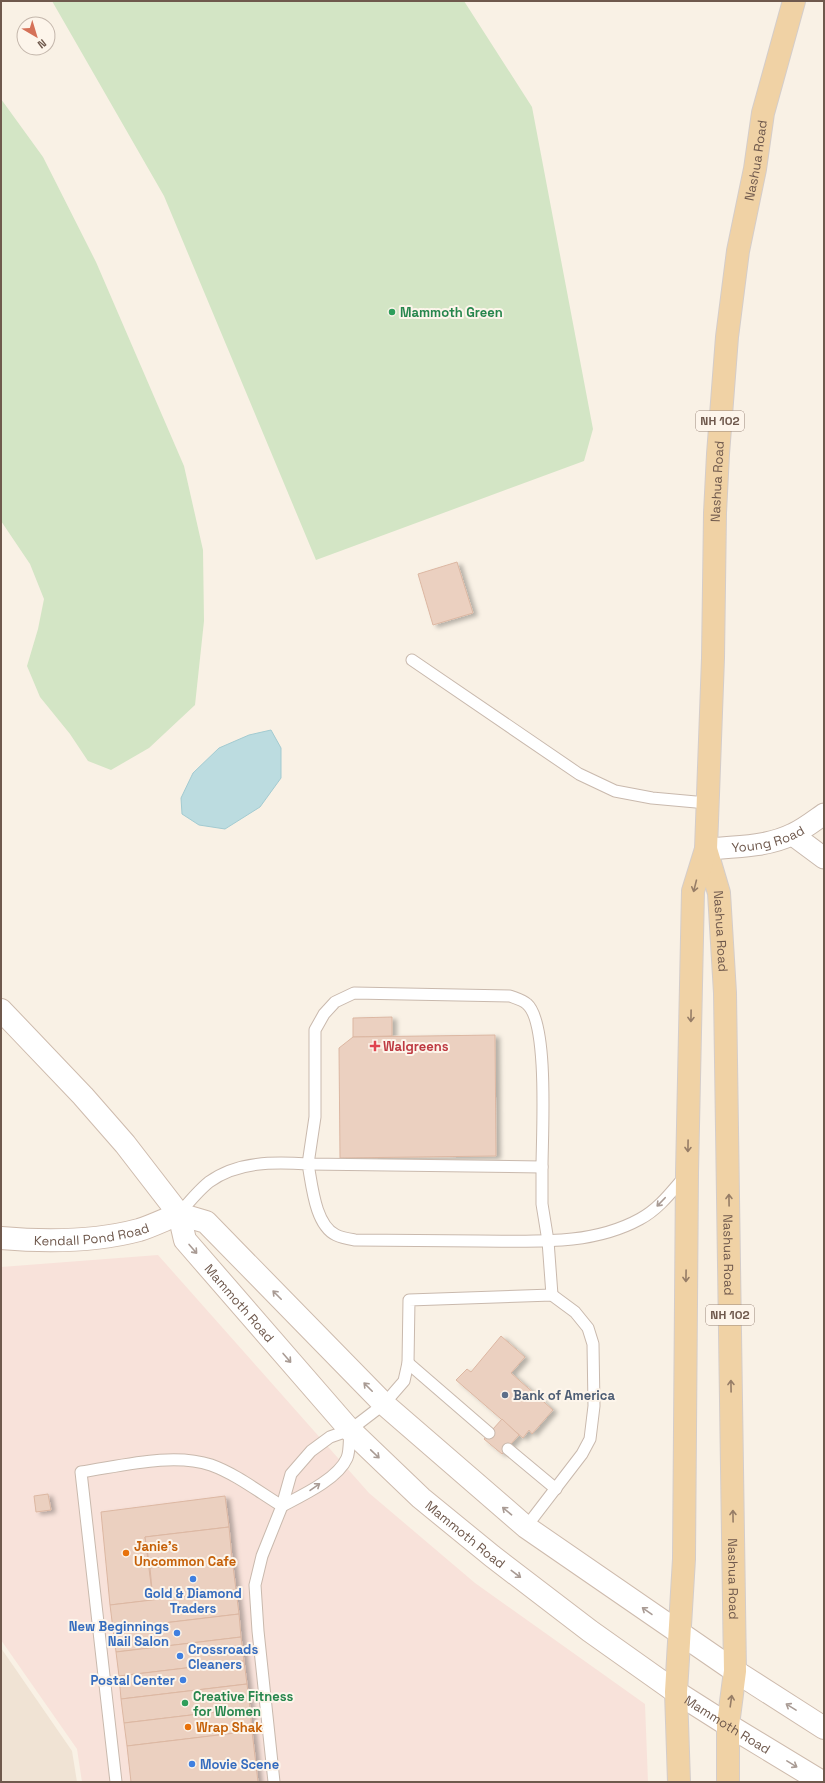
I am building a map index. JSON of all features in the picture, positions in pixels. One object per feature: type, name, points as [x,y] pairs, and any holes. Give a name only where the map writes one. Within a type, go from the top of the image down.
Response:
[{"type":"main road","name":"Nashua Road","points":[[678,1782],[676,1692],[684,1559],[687,1173],[693,891],[706,849],[713,658],[716,498],[727,337],[738,251],[755,169],[763,113],[794,1]]},
{"type":"main road","name":"Nashua Road","points":[[706,849],[719,892],[725,993],[735,1671],[728,1725],[728,1782]]},
{"type":"main road","name":"Mammoth Road","points":[[1,1010],[83,1096],[125,1144],[179,1214],[186,1240],[350,1430],[421,1498],[492,1556],[590,1631],[676,1692],[822,1782]]},
{"type":"main road","points":[[179,1214],[206,1222],[384,1404],[526,1527],[735,1671],[824,1728]]},
{"type":"main road","name":"Kendall Pond Road","points":[[1,1238],[61,1240],[101,1237],[139,1229],[179,1214]]},
{"type":"street","name":"Young Road","points":[[706,849],[743,846],[793,835],[824,814]]},
{"type":"street","points":[[793,835],[824,858]]},
{"type":"lane","points":[[412,660],[579,774],[615,791],[652,798],[707,803]]},
{"type":"lane","points":[[552,1295],[548,1241],[542,1204],[542,1051],[535,1018],[528,1004],[510,996],[354,993],[335,1002],[324,1014],[315,1030],[314,1117],[308,1164],[317,1210],[324,1225],[336,1235],[355,1240],[548,1241],[594,1236],[620,1229],[642,1219],[659,1206],[687,1173]]},
{"type":"lane","points":[[179,1214],[209,1183],[225,1173],[247,1166],[272,1162],[308,1164],[542,1167]]},
{"type":"lane","points":[[274,1782],[258,1631],[255,1585],[262,1556],[282,1506],[291,1474],[311,1451],[330,1437],[350,1430],[384,1404],[404,1381],[408,1363],[409,1300],[552,1295],[575,1312],[588,1328],[593,1344],[594,1406],[590,1438],[582,1454],[526,1527]]},
{"type":"lane","points":[[408,1363],[489,1433]]},
{"type":"lane","points":[[282,1506],[307,1493],[336,1472],[348,1458],[350,1430]]},
{"type":"lane","points":[[508,1449],[556,1488]]},
{"type":"lane","points":[[116,1782],[81,1472],[158,1461],[191,1460],[212,1465],[242,1481],[282,1506]]},
{"type":"shaded area","points":[[158,1255],[369,1493],[475,1583],[645,1704],[648,1782],[82,1782],[77,1749],[1,1640],[1,1267]]},
{"type":"shaded area","points":[[1,1648],[72,1751],[77,1782],[1,1782]]},
{"type":"green space","name":"Mammoth Green","points":[[52,1],[464,1],[532,107],[593,429],[584,461],[316,560],[164,196]]},
{"type":"green space","points":[[1,99],[43,157],[96,262],[184,466],[203,550],[204,621],[195,705],[149,748],[111,770],[88,761],[70,734],[40,697],[27,666],[38,629],[44,599],[30,564],[1,521]]},
{"type":"water","points":[[271,730],[281,748],[281,778],[260,807],[225,829],[199,825],[182,814],[181,798],[193,773],[219,748],[249,735]]},
{"type":"building","points":[[457,562],[473,613],[433,625],[418,574]]},
{"type":"building","points":[[392,1017],[392,1036],[353,1037],[353,1018]]},
{"type":"building","name":"Walgreens","points":[[495,1035],[496,1156],[340,1158],[339,1048],[353,1037]]},
{"type":"building","name":"Bank of America","points":[[501,1336],[525,1357],[511,1373],[553,1410],[532,1434],[529,1430],[523,1438],[456,1380],[467,1369],[471,1372]]},
{"type":"building","points":[[502,1419],[519,1435],[502,1454],[484,1439]]},
{"type":"building","points":[[48,1494],[51,1510],[36,1512],[34,1496]]},
{"type":"building","name":"Janie's Uncommon Cafe","points":[[225,1496],[229,1527],[145,1537],[153,1600],[110,1605],[101,1512]]},
{"type":"building","points":[[229,1527],[232,1558],[150,1568],[145,1537]]},
{"type":"building","name":"Gold & Diamond Traders","points":[[232,1558],[236,1590],[153,1600],[150,1568]]},
{"type":"building","points":[[236,1590],[239,1614],[113,1629],[110,1605]]},
{"type":"building","name":"New Beginnings Nail Salon","points":[[239,1614],[241,1637],[116,1652],[113,1629]]},
{"type":"building","name":"Crossroads Cleaners","points":[[241,1637],[244,1661],[119,1676],[116,1652]]},
{"type":"building","name":"Postal Center","points":[[244,1661],[247,1684],[121,1699],[119,1676]]},
{"type":"building","name":"Creative Fitness for Women","points":[[247,1684],[250,1708],[124,1723],[121,1699]]},
{"type":"building","name":"Wrap Shak","points":[[250,1708],[252,1731],[127,1746],[124,1723]]},
{"type":"building","name":"Movie Scene","points":[[252,1731],[258,1782],[131,1782],[127,1746]]},
{"type":"place","name":"Mammoth Green","points":[[392,312]]},
{"type":"place","name":"Walgreens","points":[[375,1046]]},
{"type":"place","name":"Bank of America","points":[[505,1395]]},
{"type":"place","name":"Janie's Uncommon Cafe","points":[[126,1553]]},
{"type":"place","name":"Gold & Diamond Traders","points":[[193,1579]]},
{"type":"place","name":"New Beginnings Nail Salon","points":[[177,1633]]},
{"type":"place","name":"Crossroads Cleaners","points":[[180,1656]]},
{"type":"place","name":"Postal Center","points":[[183,1680]]},
{"type":"place","name":"Creative Fitness for Women","points":[[185,1703]]},
{"type":"place","name":"Wrap Shak","points":[[188,1727]]},
{"type":"place","name":"Movie Scene","points":[[192,1764]]}]
